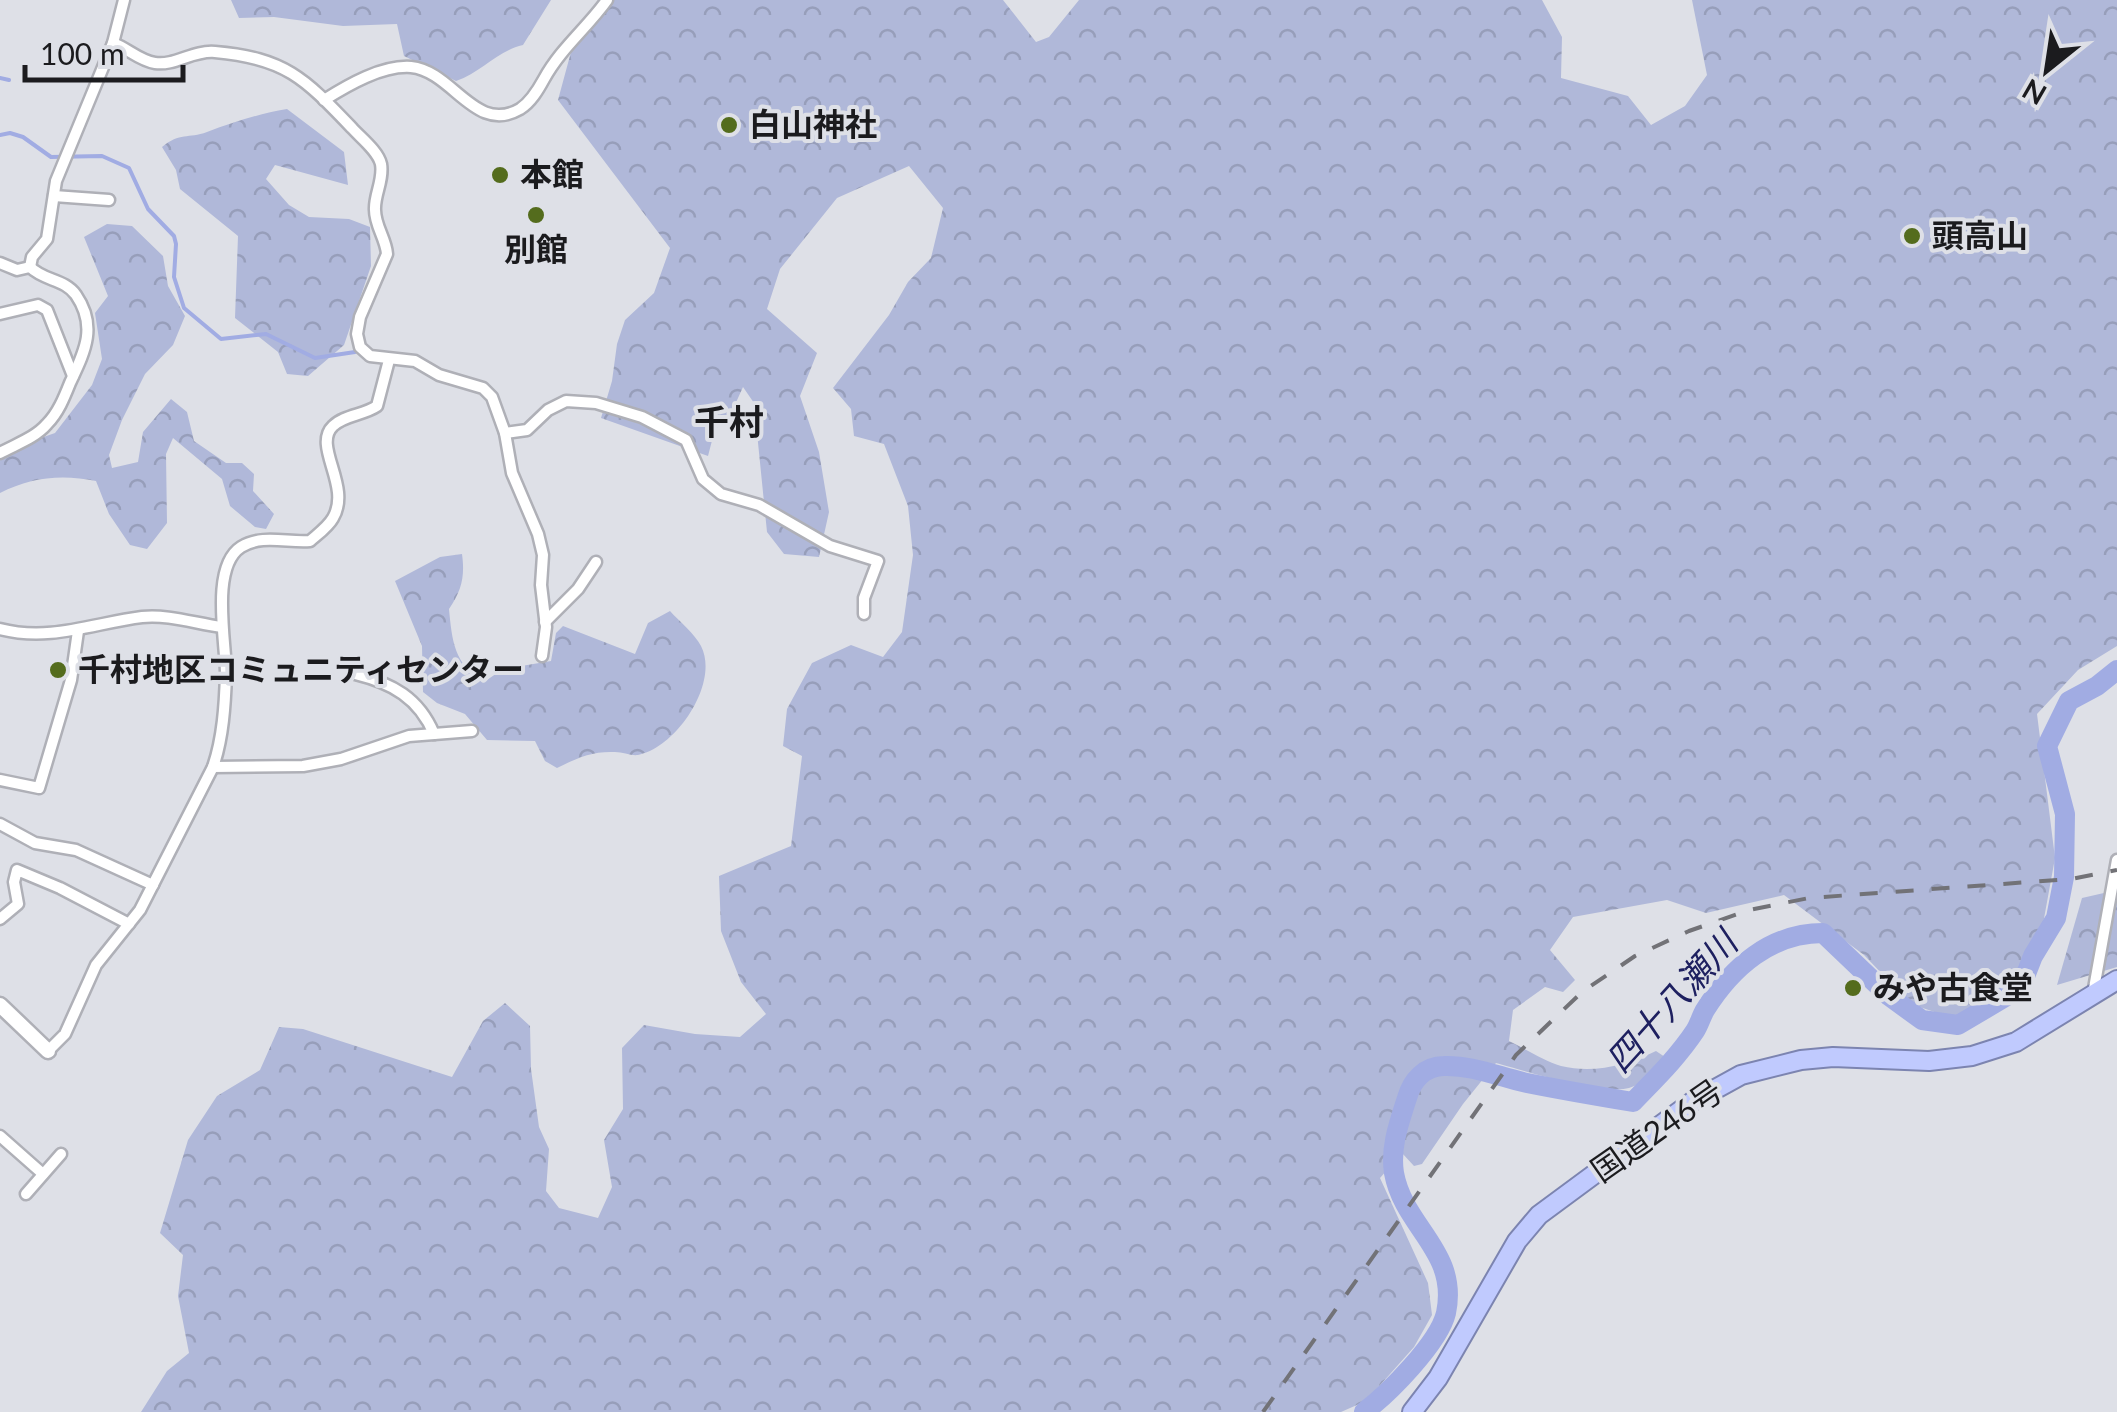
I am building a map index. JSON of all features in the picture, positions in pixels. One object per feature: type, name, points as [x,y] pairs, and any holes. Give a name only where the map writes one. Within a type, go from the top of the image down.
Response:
[{"type":"highway","name":"国道246号","points":[[1412,1412],[1438,1378],[1517,1240],[1538,1216],[1702,1096],[1741,1076],[1801,1060],[1833,1057],[1929,1061],[1972,1056],[2016,1042],[2117,980]]},
{"type":"street","points":[[30,267],[32,257],[46,239],[61,166],[113,43],[124,0]]},
{"type":"street","points":[[324,100],[366,78],[409,67],[428,72],[477,109],[504,116],[529,101],[565,46],[607,0]]},
{"type":"street","points":[[113,43],[150,62],[164,64],[196,52],[270,62],[298,76],[380,161],[375,214],[387,254],[360,317],[358,334],[364,352],[390,360],[415,361],[439,374],[483,388],[492,397],[505,433],[512,473],[543,555],[542,656]]},
{"type":"street","points":[[54,196],[109,200]]},
{"type":"street","points":[[0,263],[16,270],[30,267]]},
{"type":"street","points":[[0,452],[37,434],[48,424],[88,346],[86,314],[73,290],[38,275],[30,267]]},
{"type":"street","points":[[0,314],[32,306],[48,310],[74,376]]},
{"type":"street","points":[[0,1005],[48,1051],[64,1034],[96,965],[129,924],[153,885],[220,747],[226,673],[222,628],[225,574],[238,548],[258,540],[310,541],[335,516],[340,496],[325,446],[328,433],[342,420],[378,406],[390,360]]},
{"type":"street","points":[[505,433],[527,430],[558,404],[579,400],[624,411],[667,429],[686,440],[703,479],[713,489],[762,506],[830,546],[878,561],[864,598],[864,614]]},
{"type":"street","points":[[545,622],[578,588],[596,562]]},
{"type":"street","points":[[0,629],[78,632],[144,617],[222,628]]},
{"type":"street","points":[[0,780],[40,788],[71,680],[78,632]]},
{"type":"street","points":[[355,674],[384,681],[401,691],[427,716],[434,734]]},
{"type":"street","points":[[213,767],[302,766],[341,759],[388,741],[472,731]]},
{"type":"street","points":[[0,824],[35,843],[76,850],[153,885]]},
{"type":"street","points":[[2093,994],[2117,860]]},
{"type":"street","points":[[0,919],[18,904],[14,882],[17,870],[129,924]]},
{"type":"street","points":[[0,1136],[43,1174]]},
{"type":"street","points":[[26,1194],[61,1154]]},
{"type":"green space","points":[[231,0],[551,0],[523,45],[456,81],[404,56],[397,24],[343,26],[274,17],[239,18]]},
{"type":"green space","points":[[605,0],[1003,0],[1036,42],[1049,37],[1079,0],[1542,0],[1562,37],[1561,78],[1628,96],[1651,125],[1685,106],[1707,75],[1692,0],[2117,0],[2117,646],[2078,670],[2037,714],[2055,858],[2043,924],[2021,970],[1978,1011],[1952,1018],[1911,1004],[1864,955],[1784,895],[1706,913],[1667,900],[1573,917],[1550,950],[1575,980],[1563,992],[1545,987],[1513,1010],[1509,1041],[1548,1061],[1573,1068],[1610,1067],[1656,1051],[1665,1057],[1640,1083],[1617,1089],[1563,1081],[1496,1063],[1422,1164],[1414,1166],[1402,1153],[1380,1178],[1428,1283],[1432,1315],[1414,1347],[1366,1401],[1341,1412],[141,1412],[167,1371],[189,1353],[178,1296],[183,1255],[160,1233],[188,1140],[217,1096],[260,1070],[279,1027],[303,1029],[452,1077],[483,1021],[505,1003],[530,1026],[539,1127],[549,1149],[546,1191],[559,1208],[598,1218],[612,1187],[604,1140],[623,1109],[622,1048],[644,1025],[740,1037],[766,1014],[741,982],[721,931],[719,876],[791,846],[802,756],[783,746],[787,709],[812,663],[851,645],[883,657],[902,632],[913,555],[908,506],[884,444],[854,436],[851,409],[833,388],[889,315],[908,282],[931,258],[943,208],[909,166],[837,198],[780,269],[767,309],[817,353],[800,396],[819,452],[829,512],[819,557],[784,554],[767,532],[754,403],[743,387],[728,420],[715,429],[708,456],[601,418],[625,320],[654,293],[670,248],[558,100],[571,52]]},
{"type":"green space","points":[[287,109],[344,152],[348,185],[275,165],[266,179],[289,205],[309,217],[349,219],[370,227],[371,266],[344,345],[308,376],[287,374],[278,352],[235,318],[238,236],[180,189],[176,170],[162,147],[179,138]]},
{"type":"green space","points":[[107,224],[132,226],[163,256],[168,286],[185,316],[173,345],[145,374],[122,420],[109,455],[112,468],[138,462],[143,432],[171,399],[187,412],[194,441],[226,463],[242,463],[254,474],[253,491],[274,514],[266,529],[255,527],[230,506],[222,479],[173,438],[166,454],[167,523],[147,549],[130,545],[109,514],[96,481],[47,478],[0,493],[0,457],[6,450],[55,433],[92,385],[102,359],[95,313],[108,296],[84,237]]},
{"type":"green space","points":[[462,554],[462,583],[449,609],[456,651],[474,675],[484,682],[503,669],[551,661],[556,633],[563,626],[635,654],[648,623],[670,611],[698,641],[705,661],[699,695],[680,727],[652,750],[638,755],[599,753],[557,768],[545,761],[535,741],[487,740],[465,714],[437,703],[423,692],[422,646],[395,581],[440,557]]},
{"type":"green space","points":[[2117,890],[2117,967],[2057,985],[2082,898]]},
{"type":"waterway","points":[[0,78],[9,80]]},
{"type":"waterway","points":[[0,135],[23,137],[51,157],[102,156],[129,168],[148,209],[174,236],[174,277],[184,308],[221,339],[266,334],[315,358],[355,352]]},
{"type":"waterway","name":"四十八瀬川","points":[[1364,1412],[1423,1353],[1446,1313],[1445,1273],[1408,1209],[1394,1173],[1398,1126],[1409,1091],[1420,1075],[1431,1068],[1465,1067],[1527,1083],[1633,1102],[1681,1050],[1716,994],[1740,967],[1786,939],[1823,933],[1889,996],[1922,1020],[1958,1025],[2012,993],[2056,918],[2064,877],[2065,814],[2047,746],[2069,701],[2117,670]]},
{"type":"railway","points":[[1263,1412],[1516,1055],[1582,992],[1635,956],[1749,910],[1809,898],[2071,879],[2117,870]]},
{"type":"place","name":"白山神社","points":[[729,125]]},
{"type":"place","name":"本館","points":[[500,175]]},
{"type":"place","name":"別館","points":[[536,215]]},
{"type":"place","name":"頭高山","points":[[1912,236]]},
{"type":"place","name":"千村地区コミュニティセンター","points":[[58,670]]},
{"type":"place","name":"みや古食堂","points":[[1853,988]]},
{"type":"district","name":"千村","points":[[729,423]]}]
